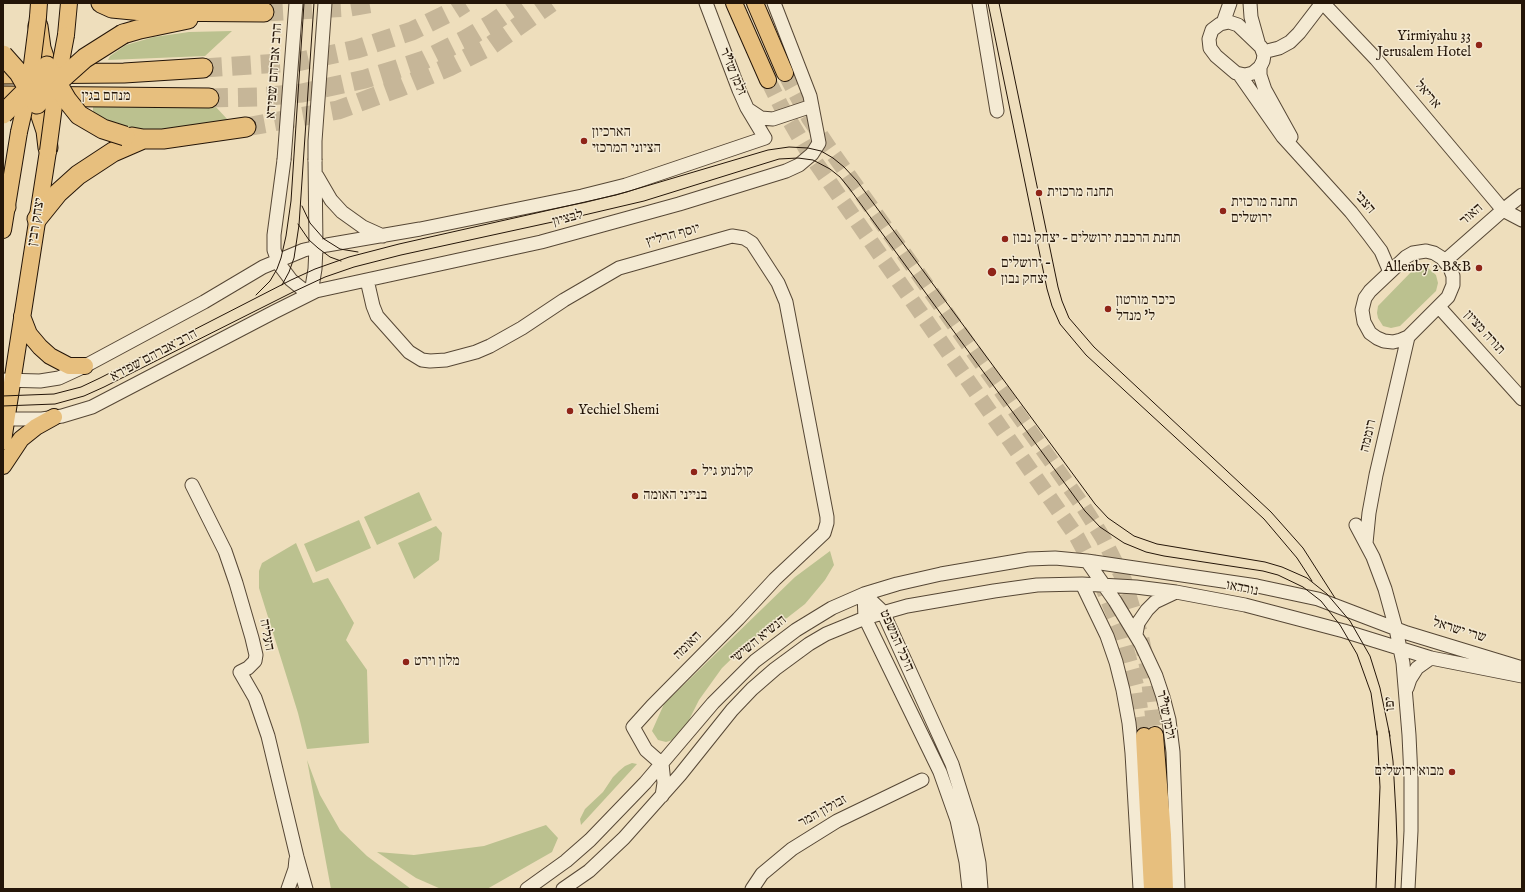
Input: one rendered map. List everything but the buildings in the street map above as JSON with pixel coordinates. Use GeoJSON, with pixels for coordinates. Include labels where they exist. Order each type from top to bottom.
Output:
{"type":"FeatureCollection","features":[{"type":"Feature","properties":{"kind":"highway"},"geometry":{"type":"LineString","coordinates":[[101,3],[112,8],[125,10],[264,12]]}},
{"type":"Feature","properties":{"kind":"highway"},"geometry":{"type":"LineString","coordinates":[[38,10],[38,31],[41,48],[47,66],[56,83],[79,115],[103,129],[125,136],[144,139],[163,139],[246,127]]}},
{"type":"Feature","properties":{"kind":"highway"},"geometry":{"type":"LineString","coordinates":[[3,114],[56,83],[85,58],[123,34],[221,12]]}},
{"type":"Feature","properties":{"kind":"highway"},"geometry":{"type":"LineString","coordinates":[[19,132],[25,121],[33,96],[47,66],[66,35]]}},
{"type":"Feature","properties":{"kind":"highway"},"geometry":{"type":"LineString","coordinates":[[3,55],[14,65],[33,96],[46,131],[48,151]]}},
{"type":"Feature","properties":{"kind":"highway","name":"מנחם בגין"},"geometry":{"type":"LineString","coordinates":[[3,74],[124,73],[203,68]]}},
{"type":"Feature","properties":{"kind":"highway","name":"מנחם בגין"},"geometry":{"type":"LineString","coordinates":[[3,96],[209,98]]}},
{"type":"Feature","properties":{"kind":"highway"},"geometry":{"type":"LineString","coordinates":[[37,219],[58,193],[78,175],[107,155],[144,139]]}},
{"type":"Feature","properties":{"kind":"main road","name":"יצחק רבין"},"geometry":{"type":"LineString","coordinates":[[3,441],[8,380],[22,316],[48,151],[56,83],[66,35],[69,3]]}},
{"type":"Feature","properties":{"kind":"main road","name":"זלמן שז\"ר"},"geometry":{"type":"LineString","coordinates":[[734,3],[768,80]]}},
{"type":"Feature","properties":{"kind":"main road"},"geometry":{"type":"LineString","coordinates":[[755,3],[785,73]]}},
{"type":"Feature","properties":{"kind":"main road"},"geometry":{"type":"LineString","coordinates":[[33,96],[38,10]]}},
{"type":"Feature","properties":{"kind":"main road"},"geometry":{"type":"LineString","coordinates":[[3,230],[4,205],[19,132]]}},
{"type":"Feature","properties":{"kind":"main road"},"geometry":{"type":"LineString","coordinates":[[22,316],[25,326],[32,337],[50,356],[69,366],[85,366]]}},
{"type":"Feature","properties":{"kind":"main road"},"geometry":{"type":"LineString","coordinates":[[3,466],[21,439],[36,427],[54,417]]}},
{"type":"Feature","properties":{"kind":"main road","name":"זלמן שז\"ר"},"geometry":{"type":"LineString","coordinates":[[1152,889],[1150,735],[1161,801],[1165,889]]}},
{"type":"Feature","properties":{"kind":"street","name":"הרב אברהם שפירא"},"geometry":{"type":"LineString","coordinates":[[296,3],[284,160],[273,245],[277,260],[295,284],[311,294]]}},
{"type":"Feature","properties":{"kind":"street"},"geometry":{"type":"LineString","coordinates":[[311,294],[315,270],[316,247],[314,141],[325,3]]}},
{"type":"Feature","properties":{"kind":"street","name":"זלמן שז\"ר"},"geometry":{"type":"LineString","coordinates":[[706,3],[715,30],[748,108],[765,138]]}},
{"type":"Feature","properties":{"kind":"street"},"geometry":{"type":"LineString","coordinates":[[748,108],[757,116],[769,119],[812,106],[806,86],[774,3]]}},
{"type":"Feature","properties":{"kind":"street"},"geometry":{"type":"LineString","coordinates":[[979,3],[997,111]]}},
{"type":"Feature","properties":{"kind":"street"},"geometry":{"type":"LineString","coordinates":[[1223,22],[1230,3]]}},
{"type":"Feature","properties":{"kind":"street"},"geometry":{"type":"LineString","coordinates":[[1250,3],[1251,17],[1260,47],[1263,62],[1260,67],[1251,74],[1239,74],[1233,71],[1214,53],[1209,45],[1211,32],[1217,25],[1223,22],[1238,25],[1260,47],[1279,48],[1290,42],[1299,33],[1323,3]]}},
{"type":"Feature","properties":{"kind":"street","name":"אריאל"},"geometry":{"type":"LineString","coordinates":[[1323,3],[1376,59],[1503,210]]}},
{"type":"Feature","properties":{"kind":"street","name":"הצבי"},"geometry":{"type":"LineString","coordinates":[[1260,67],[1260,75],[1265,90],[1305,161]]}},
{"type":"Feature","properties":{"kind":"street","name":"הצבי"},"geometry":{"type":"LineString","coordinates":[[1239,74],[1270,121],[1351,212],[1381,251],[1390,272]]}},
{"type":"Feature","properties":{"kind":"street","name":"לבציון"},"geometry":{"type":"LineString","coordinates":[[311,294],[367,280],[534,244],[679,204],[793,168],[808,159],[819,143],[812,106]]}},
{"type":"Feature","properties":{"kind":"street","name":"לבציון"},"geometry":{"type":"LineString","coordinates":[[316,247],[500,214],[626,185],[765,138]]}},
{"type":"Feature","properties":{"kind":"street"},"geometry":{"type":"LineString","coordinates":[[315,166],[327,194],[342,212],[363,228],[383,236]]}},
{"type":"Feature","properties":{"kind":"street","name":"האור"},"geometry":{"type":"LineString","coordinates":[[1445,261],[1522,195]]}},
{"type":"Feature","properties":{"kind":"street"},"geometry":{"type":"LineString","coordinates":[[1503,210],[1522,220]]}},
{"type":"Feature","properties":{"kind":"street","name":"יוסף הרליץ"},"geometry":{"type":"LineString","coordinates":[[367,280],[374,311],[402,345],[422,360],[438,361],[476,352],[490,346],[619,268],[732,236],[744,238],[752,243],[759,252],[778,282],[786,302],[827,517],[824,532]]}},
{"type":"Feature","properties":{"kind":"street","name":"הרב אברהם שפירא"},"geometry":{"type":"LineString","coordinates":[[8,380],[30,382],[59,378],[85,366],[204,302],[250,274],[277,260],[316,247]]}},
{"type":"Feature","properties":{"kind":"street"},"geometry":{"type":"LineString","coordinates":[[1426,251],[1434,253],[1445,261],[1452,272],[1453,285],[1448,297],[1408,337],[1397,341],[1384,341],[1370,333],[1364,322],[1362,310],[1365,298],[1370,291],[1406,257],[1417,252],[1426,251]]}},
{"type":"Feature","properties":{"kind":"street","name":"הרב אברהם שפירא"},"geometry":{"type":"LineString","coordinates":[[5,419],[54,417],[92,407],[311,294]]}},
{"type":"Feature","properties":{"kind":"street","name":"תורה מציון"},"geometry":{"type":"LineString","coordinates":[[1439,307],[1522,399]]}},
{"type":"Feature","properties":{"kind":"street","name":"רוממה"},"geometry":{"type":"LineString","coordinates":[[1366,543],[1369,513],[1376,475],[1408,337]]}},
{"type":"Feature","properties":{"kind":"street","name":"העליה"},"geometry":{"type":"LineString","coordinates":[[192,485],[225,551],[252,638],[256,655],[255,661],[248,668],[240,672],[255,698],[268,736],[306,889]]}},
{"type":"Feature","properties":{"kind":"street","name":"יפו"},"geometry":{"type":"LineString","coordinates":[[1356,526],[1366,543],[1385,589],[1391,627],[1406,692],[1411,778],[1411,831],[1408,889]]}},
{"type":"Feature","properties":{"kind":"street","name":"האומה"},"geometry":{"type":"LineString","coordinates":[[662,764],[646,750],[633,727],[775,579],[824,532]]}},
{"type":"Feature","properties":{"kind":"street","name":"הנשיא השישי"},"geometry":{"type":"LineString","coordinates":[[527,889],[576,853],[624,806],[662,764],[713,703],[755,661],[796,630],[823,613],[864,594],[897,584],[941,574],[1030,559],[1055,558],[1087,561]]}},
{"type":"Feature","properties":{"kind":"street","name":"זלמן שז\"ר"},"geometry":{"type":"LineString","coordinates":[[1087,561],[1136,634],[1156,676],[1169,720],[1173,752],[1178,889]]}},
{"type":"Feature","properties":{"kind":"street","name":"נורדאו"},"geometry":{"type":"LineString","coordinates":[[1087,561],[1257,586],[1311,597],[1341,606],[1391,627]]}},
{"type":"Feature","properties":{"kind":"street"},"geometry":{"type":"LineString","coordinates":[[564,889],[610,853],[662,796],[732,710],[752,689],[775,669],[809,644],[826,634],[865,618],[907,606],[1037,585],[1082,584],[1107,636],[1116,662],[1123,690],[1129,723],[1132,753],[1140,889]]}},
{"type":"Feature","properties":{"kind":"street","name":"נורדאו"},"geometry":{"type":"LineString","coordinates":[[1082,584],[1136,587],[1176,592],[1245,605],[1344,631],[1396,648]]}},
{"type":"Feature","properties":{"kind":"street"},"geometry":{"type":"LineString","coordinates":[[1136,634],[1140,619],[1151,605],[1161,598],[1176,592]]}},
{"type":"Feature","properties":{"kind":"street","name":"היכל המשפט"},"geometry":{"type":"LineString","coordinates":[[864,594],[883,612],[952,764],[972,828],[979,863],[981,889]]}},
{"type":"Feature","properties":{"kind":"street","name":"היכל המשפט"},"geometry":{"type":"LineString","coordinates":[[864,594],[865,618],[940,772],[957,820],[966,862],[969,889]]}},
{"type":"Feature","properties":{"kind":"street","name":"שרי ישראל"},"geometry":{"type":"LineString","coordinates":[[1391,627],[1522,668]]}},
{"type":"Feature","properties":{"kind":"street"},"geometry":{"type":"LineString","coordinates":[[1396,648],[1431,658],[1522,676]]}},
{"type":"Feature","properties":{"kind":"street"},"geometry":{"type":"LineString","coordinates":[[1406,692],[1414,672],[1422,663],[1431,658]]}},
{"type":"Feature","properties":{"kind":"street"},"geometry":{"type":"LineString","coordinates":[[662,764],[664,783],[662,796]]}},
{"type":"Feature","properties":{"kind":"street","name":"זבולון המר"},"geometry":{"type":"LineString","coordinates":[[752,889],[762,874],[792,849],[837,821],[922,780]]}},
{"type":"Feature","properties":{"kind":"street","name":"העליה"},"geometry":{"type":"LineString","coordinates":[[288,889],[295,869],[297,857]]}},
{"type":"Feature","properties":{"kind":"green space"},"geometry":{"type":"Polygon","coordinates":[[[232,31],[205,56],[108,60],[110,56],[126,45],[154,37],[189,32],[232,31]]]}},
{"type":"Feature","properties":{"kind":"green space"},"geometry":{"type":"Polygon","coordinates":[[[215,106],[228,120],[155,132],[109,123],[93,115],[93,107],[215,106]]]}},
{"type":"Feature","properties":{"kind":"green space"},"geometry":{"type":"Polygon","coordinates":[[[1420,267],[1428,268],[1436,275],[1438,283],[1436,291],[1400,326],[1391,328],[1383,326],[1378,318],[1378,306],[1413,270],[1420,267]]]}},
{"type":"Feature","properties":{"kind":"green space"},"geometry":{"type":"Polygon","coordinates":[[[419,492],[432,520],[377,545],[364,517],[419,492]]]}},
{"type":"Feature","properties":{"kind":"green space"},"geometry":{"type":"Polygon","coordinates":[[[359,520],[371,548],[316,572],[304,544],[359,520]]]}},
{"type":"Feature","properties":{"kind":"green space"},"geometry":{"type":"Polygon","coordinates":[[[436,526],[442,533],[439,560],[414,579],[398,543],[436,526]]]}},
{"type":"Feature","properties":{"kind":"green space"},"geometry":{"type":"Polygon","coordinates":[[[296,543],[313,583],[328,578],[354,623],[346,640],[367,670],[369,743],[307,749],[298,713],[259,588],[259,571],[262,563],[296,543]]]}},
{"type":"Feature","properties":{"kind":"green space"},"geometry":{"type":"Polygon","coordinates":[[[830,551],[834,565],[825,580],[805,604],[787,618],[767,628],[748,643],[722,668],[699,700],[688,722],[676,739],[666,742],[658,740],[652,731],[664,704],[795,577],[830,551]]]}},
{"type":"Feature","properties":{"kind":"green space"},"geometry":{"type":"Polygon","coordinates":[[[307,760],[320,795],[340,830],[367,856],[411,889],[331,889],[307,760]]]}},
{"type":"Feature","properties":{"kind":"green space"},"geometry":{"type":"Polygon","coordinates":[[[632,763],[637,764],[581,825],[580,819],[585,809],[603,792],[619,771],[632,763]]]}},
{"type":"Feature","properties":{"kind":"green space"},"geometry":{"type":"Polygon","coordinates":[[[546,825],[558,838],[552,852],[487,889],[441,889],[416,878],[377,852],[414,855],[484,846],[546,825]]]}},
{"type":"Feature","properties":{"kind":"tunnel"},"geometry":{"type":"LineString","coordinates":[[264,12],[350,7],[374,3]]}},
{"type":"Feature","properties":{"kind":"tunnel"},"geometry":{"type":"LineString","coordinates":[[203,68],[297,62],[357,49],[412,31],[451,12],[465,3]]}},
{"type":"Feature","properties":{"kind":"tunnel"},"geometry":{"type":"LineString","coordinates":[[209,98],[259,97],[302,93],[365,79],[424,60],[466,39],[521,3]]}},
{"type":"Feature","properties":{"kind":"tunnel"},"geometry":{"type":"LineString","coordinates":[[246,127],[338,110],[401,87],[449,67],[490,46],[551,3]]}},
{"type":"Feature","properties":{"kind":"tunnel"},"geometry":{"type":"LineString","coordinates":[[785,73],[809,118],[829,148],[1083,506],[1103,538],[1124,580],[1141,637],[1148,670],[1155,735]]}},
{"type":"Feature","properties":{"kind":"tunnel"},"geometry":{"type":"LineString","coordinates":[[768,80],[781,106],[807,150],[1077,537],[1100,580],[1122,634],[1137,689],[1144,736]]}},
{"type":"Feature","properties":{"kind":"tram line"},"geometry":{"type":"LineString","coordinates":[[256,295],[270,281],[277,269],[286,236],[291,201],[304,3]]}},
{"type":"Feature","properties":{"kind":"tram line"},"geometry":{"type":"LineString","coordinates":[[282,285],[294,258],[299,225],[314,3]]}},
{"type":"Feature","properties":{"kind":"tram line"},"geometry":{"type":"LineString","coordinates":[[988,3],[1047,289],[1052,306],[1060,324],[1086,355],[1264,519],[1297,558],[1312,581]]}},
{"type":"Feature","properties":{"kind":"tram line"},"geometry":{"type":"LineString","coordinates":[[999,3],[1058,287],[1069,318],[1094,347],[1271,512],[1303,548],[1335,598]]}},
{"type":"Feature","properties":{"kind":"tram line"},"geometry":{"type":"LineString","coordinates":[[3,396],[54,394],[81,387],[291,280],[315,269],[349,257],[399,244],[616,195],[768,150],[789,147],[808,148],[821,151],[844,167],[857,181],[1095,504],[1108,518],[1134,536],[1157,544],[1265,562],[1282,567],[1307,578],[1327,594],[1350,621],[1370,656],[1380,688],[1390,736]]}},
{"type":"Feature","properties":{"kind":"tram line"},"geometry":{"type":"LineString","coordinates":[[3,406],[55,404],[84,396],[293,292],[325,277],[354,267],[401,255],[644,201],[779,159],[798,158],[813,160],[830,169],[840,177],[849,188],[1085,511],[1100,527],[1124,543],[1146,552],[1263,571],[1278,575],[1303,587],[1321,601],[1340,625],[1357,654],[1371,693],[1377,735]]}},
{"type":"Feature","properties":{"kind":"tram line"},"geometry":{"type":"LineString","coordinates":[[302,206],[310,223],[324,239],[340,249],[358,252]]}},
{"type":"Feature","properties":{"kind":"tram line"},"geometry":{"type":"LineString","coordinates":[[298,224],[309,240],[318,248],[330,257],[341,261]]}},
{"type":"Feature","properties":{"kind":"tram line"},"geometry":{"type":"LineString","coordinates":[[1376,889],[1380,787],[1377,731]]}},
{"type":"Feature","properties":{"kind":"tram line"},"geometry":{"type":"LineString","coordinates":[[1389,731],[1393,761],[1396,814],[1397,842],[1395,889]]}},
{"type":"Feature","properties":{"kind":"place","name":"Yirmiyahu 33 Jerusalem Hotel"},"geometry":{"type":"Point","coordinates":[1479,45]}},
{"type":"Feature","properties":{"kind":"place","name":"הארכיון הציוני המרכזי"},"geometry":{"type":"Point","coordinates":[584,141]}},
{"type":"Feature","properties":{"kind":"place","name":"תחנה מרכזית"},"geometry":{"type":"Point","coordinates":[1039,193]}},
{"type":"Feature","properties":{"kind":"place","name":"תחנה מרכזית ירושלים"},"geometry":{"type":"Point","coordinates":[1223,211]}},
{"type":"Feature","properties":{"kind":"place","name":"תחנת הרכבת ירושלים – יצחק נבון"},"geometry":{"type":"Point","coordinates":[1005,239]}},
{"type":"Feature","properties":{"kind":"place","name":"Allenby 2 B&B"},"geometry":{"type":"Point","coordinates":[1479,268]}},
{"type":"Feature","properties":{"kind":"place","name":"ירושלים - יצחק נבון"},"geometry":{"type":"Point","coordinates":[992,272]}},
{"type":"Feature","properties":{"kind":"place","name":"כיכר מורטון ל' מנדל"},"geometry":{"type":"Point","coordinates":[1108,309]}},
{"type":"Feature","properties":{"kind":"place","name":"Yechiel Shemi"},"geometry":{"type":"Point","coordinates":[570,411]}},
{"type":"Feature","properties":{"kind":"place","name":"קולנוע גיל"},"geometry":{"type":"Point","coordinates":[694,472]}},
{"type":"Feature","properties":{"kind":"place","name":"בנייני האומה"},"geometry":{"type":"Point","coordinates":[635,496]}},
{"type":"Feature","properties":{"kind":"place","name":"מלון וירט"},"geometry":{"type":"Point","coordinates":[406,662]}},
{"type":"Feature","properties":{"kind":"place","name":"מבוא ירושלים"},"geometry":{"type":"Point","coordinates":[1452,772]}}]}
